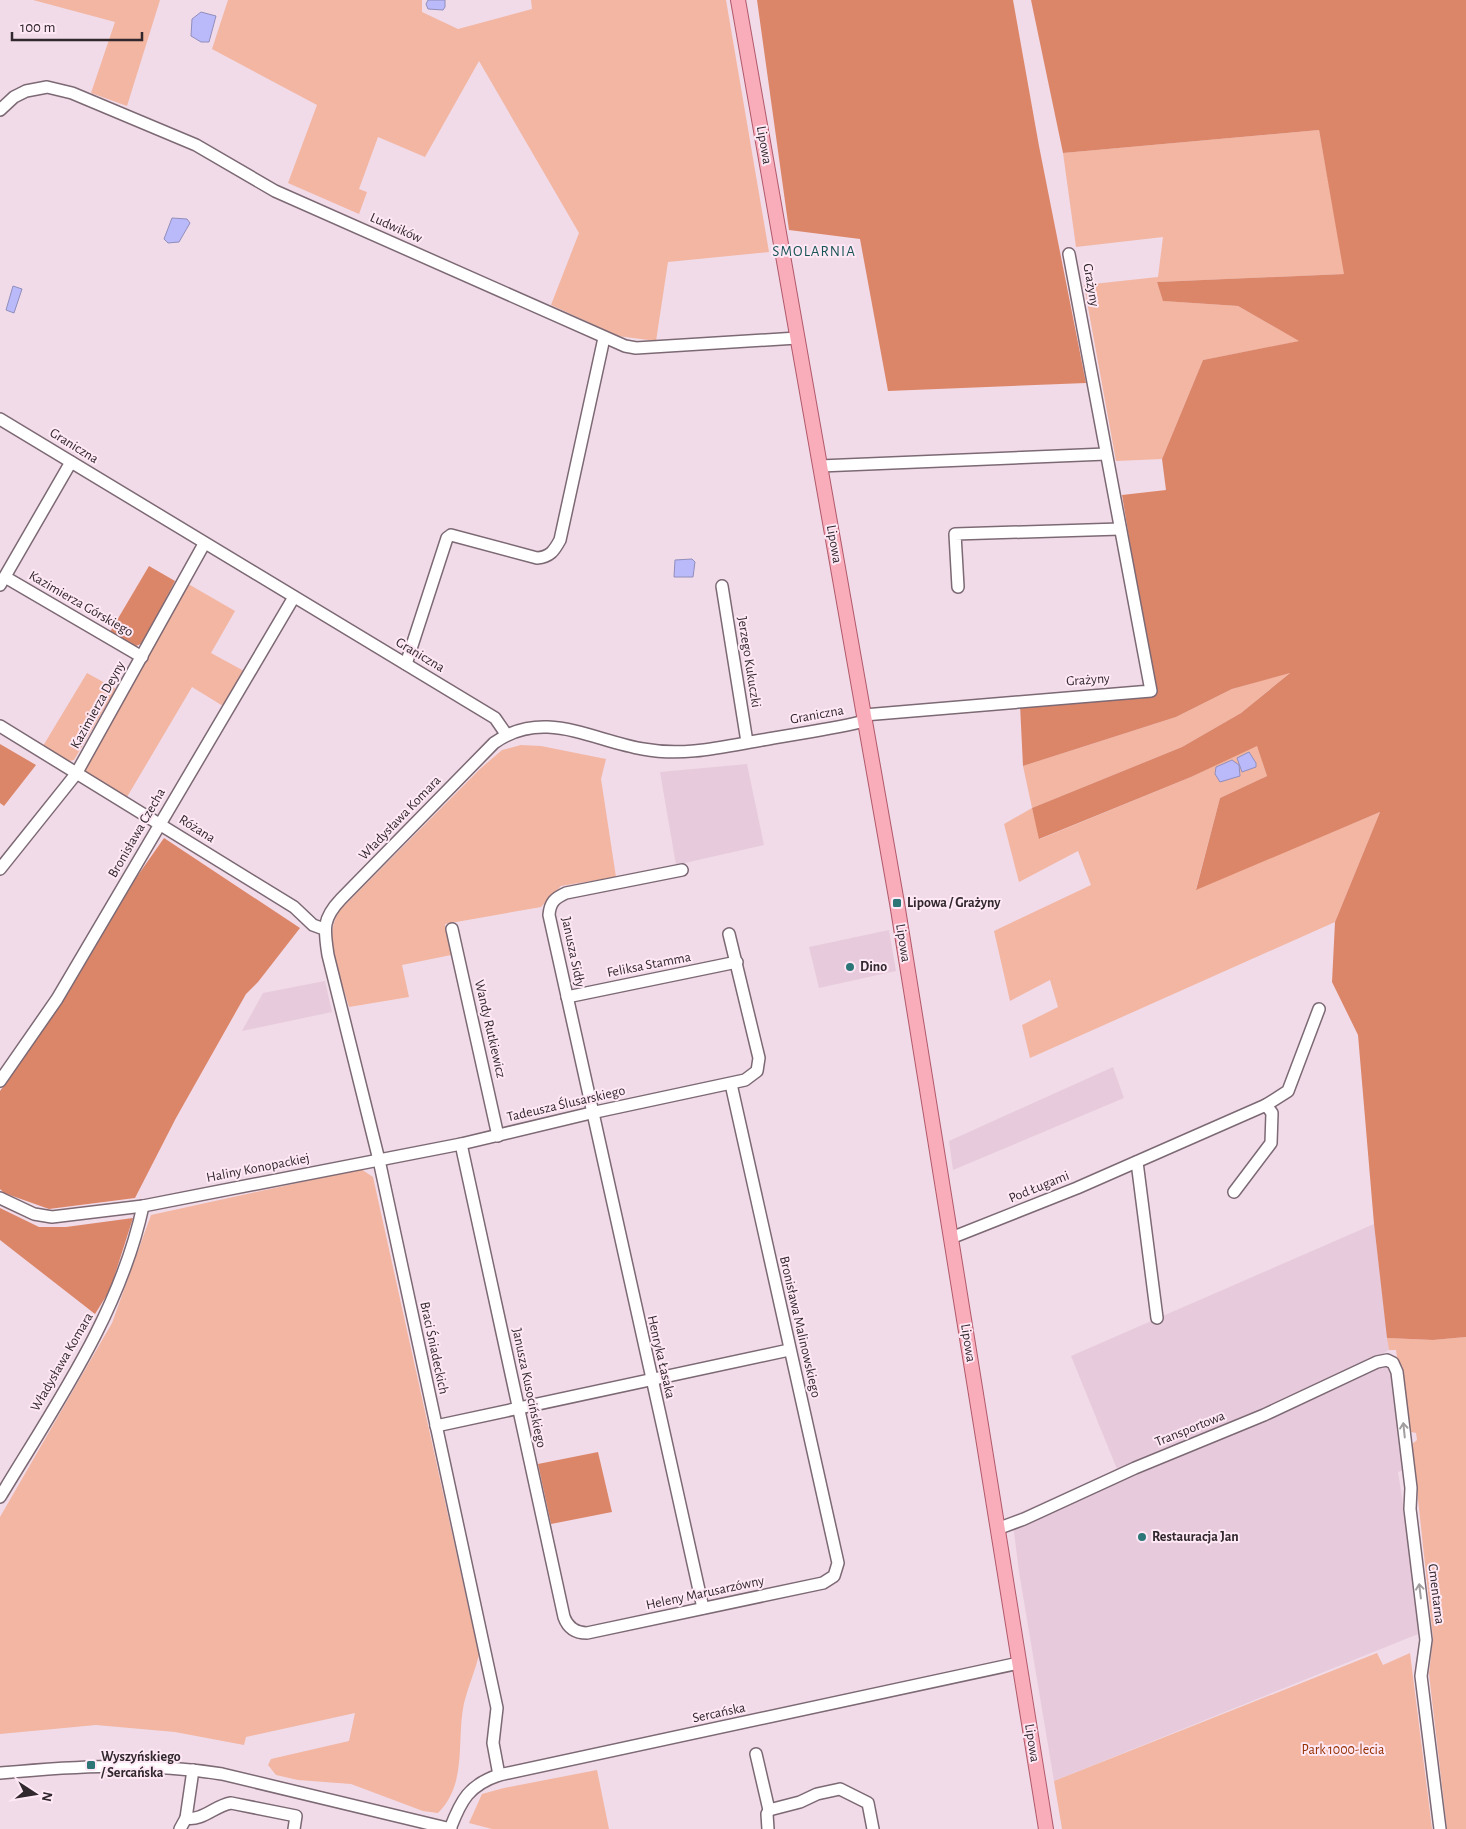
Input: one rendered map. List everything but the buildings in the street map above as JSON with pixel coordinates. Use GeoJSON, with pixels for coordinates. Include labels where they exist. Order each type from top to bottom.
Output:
{"type":"FeatureCollection","features":[{"type":"Feature","properties":{"kind":"main road","name":"Lipowa"},"geometry":{"type":"LineString","coordinates":[[738,0],[865,718],[1046,1829]]}},
{"type":"Feature","properties":{"kind":"street","name":"Ludwików"},"geometry":{"type":"LineString","coordinates":[[0,110],[14,97],[31,90],[47,87],[72,93],[196,145],[275,191],[604,338],[636,348],[797,338]]}},
{"type":"Feature","properties":{"kind":"street","name":"Grażyny"},"geometry":{"type":"LineString","coordinates":[[865,718],[1151,690],[1070,254]]}},
{"type":"Feature","properties":{"kind":"street"},"geometry":{"type":"LineString","coordinates":[[406,664],[446,538],[451,535],[537,558],[546,558],[556,549],[560,540],[604,338]]}},
{"type":"Feature","properties":{"kind":"street","name":"Graniczna"},"geometry":{"type":"LineString","coordinates":[[0,419],[204,544],[495,718],[506,734],[526,727],[544,725],[643,749],[694,752],[865,718]]}},
{"type":"Feature","properties":{"kind":"street"},"geometry":{"type":"LineString","coordinates":[[820,466],[1106,454]]}},
{"type":"Feature","properties":{"kind":"street","name":"Kazimierza Górskiego"},"geometry":{"type":"LineString","coordinates":[[71,462],[2,581],[142,657]]}},
{"type":"Feature","properties":{"kind":"street"},"geometry":{"type":"LineString","coordinates":[[958,588],[955,534],[1120,528]]}},
{"type":"Feature","properties":{"kind":"street","name":"Kazimierza Deyny"},"geometry":{"type":"LineString","coordinates":[[0,869],[76,774],[204,544]]}},
{"type":"Feature","properties":{"kind":"street","name":"Jerzego Kukuczki"},"geometry":{"type":"LineString","coordinates":[[722,586],[748,742]]}},
{"type":"Feature","properties":{"kind":"street","name":"Bronisława Czecha"},"geometry":{"type":"LineString","coordinates":[[0,1081],[57,999],[294,597]]}},
{"type":"Feature","properties":{"kind":"street","name":"Różana"},"geometry":{"type":"LineString","coordinates":[[0,726],[294,907],[313,925],[324,929]]}},
{"type":"Feature","properties":{"kind":"street","name":"Władysława Komara"},"geometry":{"type":"LineString","coordinates":[[324,929],[327,917],[341,899],[494,743],[506,734]]}},
{"type":"Feature","properties":{"kind":"street","name":"Janusza Sidły"},"geometry":{"type":"LineString","coordinates":[[591,1112],[549,908],[555,898],[566,893],[682,870]]}},
{"type":"Feature","properties":{"kind":"street","name":"Braci Śniadeckich"},"geometry":{"type":"LineString","coordinates":[[324,929],[328,955],[379,1160],[497,1708],[493,1743],[499,1775]]}},
{"type":"Feature","properties":{"kind":"street","name":"Wandy Rutkiewicz"},"geometry":{"type":"LineString","coordinates":[[452,929],[498,1136]]}},
{"type":"Feature","properties":{"kind":"street"},"geometry":{"type":"LineString","coordinates":[[729,934],[737,962]]}},
{"type":"Feature","properties":{"kind":"street","name":"Feliksa Stamma"},"geometry":{"type":"LineString","coordinates":[[567,997],[737,962]]}},
{"type":"Feature","properties":{"kind":"street","name":"Tadeusza Ślusarskiego"},"geometry":{"type":"LineString","coordinates":[[379,1160],[498,1136],[591,1112],[731,1084],[751,1078],[757,1071],[759,1058],[737,962]]}},
{"type":"Feature","properties":{"kind":"street","name":"Pod Ługami"},"geometry":{"type":"LineString","coordinates":[[951,1238],[1076,1188],[1266,1105],[1288,1090],[1319,1009]]}},
{"type":"Feature","properties":{"kind":"street","name":"Bronisława Malinowskiego"},"geometry":{"type":"LineString","coordinates":[[731,1084],[838,1563],[835,1574]]}},
{"type":"Feature","properties":{"kind":"street"},"geometry":{"type":"LineString","coordinates":[[1234,1192],[1271,1143],[1272,1113],[1266,1105]]}},
{"type":"Feature","properties":{"kind":"street","name":"Henryka Łasaka"},"geometry":{"type":"LineString","coordinates":[[591,1112],[703,1608]]}},
{"type":"Feature","properties":{"kind":"street","name":"Janusza Kusocińskiego"},"geometry":{"type":"LineString","coordinates":[[461,1144],[564,1617],[569,1626],[578,1632]]}},
{"type":"Feature","properties":{"kind":"street","name":"Haliny Konopackiej"},"geometry":{"type":"LineString","coordinates":[[0,1198],[34,1214],[52,1217],[143,1206],[379,1160]]}},
{"type":"Feature","properties":{"kind":"street"},"geometry":{"type":"LineString","coordinates":[[1136,1162],[1156,1318]]}},
{"type":"Feature","properties":{"kind":"street","name":"Władysława Komara"},"geometry":{"type":"LineString","coordinates":[[0,1497],[93,1342],[119,1285],[143,1206]]}},
{"type":"Feature","properties":{"kind":"street"},"geometry":{"type":"LineString","coordinates":[[436,1426],[518,1410],[650,1379],[789,1350]]}},
{"type":"Feature","properties":{"kind":"street","name":"Transportowa"},"geometry":{"type":"LineString","coordinates":[[998,1528],[1024,1519],[1135,1468],[1264,1415],[1377,1362],[1387,1360],[1393,1363]]}},
{"type":"Feature","properties":{"kind":"street","name":"Cmentarna"},"geometry":{"type":"LineString","coordinates":[[1393,1363],[1397,1372],[1411,1488],[1410,1509],[1426,1640],[1421,1676],[1440,1829]]}},
{"type":"Feature","properties":{"kind":"street","name":"Heleny Marusarzówny"},"geometry":{"type":"LineString","coordinates":[[578,1632],[587,1633],[823,1583],[835,1574]]}},
{"type":"Feature","properties":{"kind":"street","name":"Sercańska"},"geometry":{"type":"LineString","coordinates":[[450,1829],[467,1793],[474,1786],[499,1775],[1019,1663]]}},
{"type":"Feature","properties":{"kind":"street"},"geometry":{"type":"LineString","coordinates":[[756,1754],[769,1810],[767,1814],[768,1829]]}},
{"type":"Feature","properties":{"kind":"street"},"geometry":{"type":"LineString","coordinates":[[0,1773],[91,1765],[161,1766],[230,1776],[450,1829]]}},
{"type":"Feature","properties":{"kind":"street"},"geometry":{"type":"LineString","coordinates":[[180,1829],[186,1818],[193,1770]]}},
{"type":"Feature","properties":{"kind":"street"},"geometry":{"type":"LineString","coordinates":[[769,1810],[800,1802],[817,1794],[840,1789],[868,1803],[873,1829]]}},
{"type":"Feature","properties":{"kind":"street"},"geometry":{"type":"LineString","coordinates":[[186,1818],[201,1818],[222,1804],[231,1803],[296,1816],[294,1829]]}},
{"type":"Feature","properties":{"kind":"shaded area"},"geometry":{"type":"Polygon","coordinates":[[[757,0],[1013,0],[1039,146],[1086,383],[888,391],[860,239],[789,230],[757,0]]]}},
{"type":"Feature","properties":{"kind":"shaded area"},"geometry":{"type":"Polygon","coordinates":[[[1031,0],[1466,0],[1466,1337],[1433,1340],[1387,1338],[1374,1224],[1358,1035],[1332,982],[1335,922],[1380,812],[1196,890],[1220,798],[1267,776],[1257,746],[1191,777],[1039,839],[1032,808],[1182,747],[1241,713],[1290,673],[1232,689],[1176,717],[1023,766],[1020,705],[1155,695],[1122,495],[1166,490],[1162,459],[1203,360],[1299,341],[1238,306],[1163,301],[1157,282],[1344,274],[1319,130],[1063,153],[1031,0]]]}},
{"type":"Feature","properties":{"kind":"shaded area"},"geometry":{"type":"Polygon","coordinates":[[[149,566],[175,581],[143,643],[136,646],[110,632],[149,566]]]}},
{"type":"Feature","properties":{"kind":"shaded area"},"geometry":{"type":"Polygon","coordinates":[[[0,744],[36,765],[4,806],[0,803],[0,744]]]}},
{"type":"Feature","properties":{"kind":"shaded area"},"geometry":{"type":"Polygon","coordinates":[[[747,764],[764,845],[676,865],[660,772],[747,764]]]}},
{"type":"Feature","properties":{"kind":"shaded area"},"geometry":{"type":"Polygon","coordinates":[[[164,838],[300,928],[258,982],[246,994],[176,1118],[135,1198],[49,1209],[4,1193],[0,1189],[0,1091],[65,998],[136,878],[164,838]]]}},
{"type":"Feature","properties":{"kind":"shaded area"},"geometry":{"type":"Polygon","coordinates":[[[889,930],[896,971],[819,988],[809,947],[889,930]]]}},
{"type":"Feature","properties":{"kind":"shaded area"},"geometry":{"type":"Polygon","coordinates":[[[325,981],[332,1012],[242,1031],[263,993],[325,981]]]}},
{"type":"Feature","properties":{"kind":"shaded area"},"geometry":{"type":"Polygon","coordinates":[[[1113,1067],[1124,1098],[953,1170],[949,1141],[1113,1067]]]}},
{"type":"Feature","properties":{"kind":"shaded area"},"geometry":{"type":"Polygon","coordinates":[[[0,1208],[39,1227],[66,1227],[133,1218],[110,1290],[95,1314],[0,1240],[0,1208]]]}},
{"type":"Feature","properties":{"kind":"shaded area"},"geometry":{"type":"Polygon","coordinates":[[[1374,1224],[1389,1350],[1382,1354],[1387,1367],[1391,1369],[1404,1470],[1398,1472],[1423,1632],[1054,1781],[1019,1572],[1012,1516],[1117,1469],[1071,1356],[1374,1224]]]}},
{"type":"Feature","properties":{"kind":"shaded area"},"geometry":{"type":"Polygon","coordinates":[[[598,1452],[612,1512],[551,1524],[538,1464],[598,1452]]]}},
{"type":"Feature","properties":{"kind":"green space"},"geometry":{"type":"Polygon","coordinates":[[[33,0],[160,0],[127,106],[91,93],[115,22],[33,0]]]}},
{"type":"Feature","properties":{"kind":"green space"},"geometry":{"type":"Polygon","coordinates":[[[228,0],[422,0],[422,12],[458,29],[532,9],[531,0],[726,0],[769,252],[668,262],[656,341],[618,336],[551,305],[579,233],[479,61],[425,157],[378,137],[359,189],[367,192],[359,214],[288,183],[317,105],[212,49],[228,0]]]}},
{"type":"Feature","properties":{"kind":"green space"},"geometry":{"type":"Polygon","coordinates":[[[1319,130],[1345,274],[1157,282],[1164,301],[1238,306],[1300,341],[1203,360],[1162,459],[1116,461],[1084,285],[1158,277],[1163,237],[1076,247],[1063,153],[1319,130]]]}},
{"type":"Feature","properties":{"kind":"green space"},"geometry":{"type":"Polygon","coordinates":[[[186,585],[190,585],[235,611],[211,653],[244,671],[223,706],[192,687],[127,797],[83,771],[186,585]]]}},
{"type":"Feature","properties":{"kind":"green space"},"geometry":{"type":"Polygon","coordinates":[[[1291,672],[1241,713],[1182,747],[1032,808],[1023,766],[1176,717],[1232,689],[1291,672]]]}},
{"type":"Feature","properties":{"kind":"green space"},"geometry":{"type":"Polygon","coordinates":[[[87,673],[116,689],[74,760],[69,761],[43,746],[87,673]]]}},
{"type":"Feature","properties":{"kind":"green space"},"geometry":{"type":"Polygon","coordinates":[[[521,745],[541,746],[606,759],[601,779],[616,877],[561,886],[541,907],[445,924],[451,955],[402,965],[409,997],[349,1007],[334,958],[332,945],[332,933],[340,910],[480,769],[502,750],[521,745]]]}},
{"type":"Feature","properties":{"kind":"green space"},"geometry":{"type":"Polygon","coordinates":[[[1257,745],[1267,776],[1220,798],[1196,889],[1380,812],[1335,922],[1030,1058],[1022,1025],[1058,1007],[1050,980],[1010,1001],[994,931],[1091,885],[1078,851],[1019,882],[1004,824],[1032,808],[1040,839],[1191,777],[1257,745]]]}},
{"type":"Feature","properties":{"kind":"green space"},"geometry":{"type":"Polygon","coordinates":[[[361,1169],[373,1177],[479,1655],[464,1703],[457,1775],[454,1789],[447,1801],[438,1813],[423,1811],[351,1784],[298,1780],[276,1775],[268,1765],[271,1759],[349,1741],[355,1713],[246,1737],[244,1745],[175,1732],[96,1725],[0,1734],[0,1517],[112,1323],[151,1215],[361,1169]]]}},
{"type":"Feature","properties":{"kind":"green space"},"geometry":{"type":"Polygon","coordinates":[[[1466,1337],[1466,1829],[1447,1829],[1429,1674],[1433,1638],[1412,1444],[1417,1440],[1416,1433],[1407,1431],[1396,1350],[1389,1350],[1387,1338],[1433,1340],[1466,1337]]]}},
{"type":"Feature","properties":{"kind":"green space","name":"Park 1000-lecia"},"geometry":{"type":"Polygon","coordinates":[[[1377,1653],[1383,1665],[1410,1653],[1432,1829],[1062,1829],[1054,1781],[1377,1653]]]}},
{"type":"Feature","properties":{"kind":"green space"},"geometry":{"type":"Polygon","coordinates":[[[597,1770],[609,1829],[492,1829],[469,1823],[482,1794],[597,1770]]]}},
{"type":"Feature","properties":{"kind":"water"},"geometry":{"type":"Polygon","coordinates":[[[428,0],[445,0],[445,7],[443,10],[428,9],[426,4],[428,0]]]}},
{"type":"Feature","properties":{"kind":"water"},"geometry":{"type":"Polygon","coordinates":[[[201,12],[216,16],[209,42],[201,42],[191,36],[192,19],[201,12]]]}},
{"type":"Feature","properties":{"kind":"water"},"geometry":{"type":"Polygon","coordinates":[[[172,218],[187,219],[190,223],[179,242],[168,243],[164,239],[172,218]]]}},
{"type":"Feature","properties":{"kind":"water"},"geometry":{"type":"Polygon","coordinates":[[[13,286],[22,289],[14,313],[6,310],[13,286]]]}},
{"type":"Feature","properties":{"kind":"water"},"geometry":{"type":"Polygon","coordinates":[[[692,559],[695,562],[693,577],[674,577],[675,560],[692,559]]]}},
{"type":"Feature","properties":{"kind":"water"},"geometry":{"type":"Polygon","coordinates":[[[1249,752],[1256,763],[1256,767],[1242,772],[1237,758],[1249,752]]]}},
{"type":"Feature","properties":{"kind":"water"},"geometry":{"type":"Polygon","coordinates":[[[1232,760],[1239,765],[1240,776],[1220,782],[1215,774],[1216,767],[1232,760]]]}},
{"type":"Feature","properties":{"kind":"place","name":"Lipowa / Grażyny"},"geometry":{"type":"Point","coordinates":[897,903]}},
{"type":"Feature","properties":{"kind":"place","name":"Dino"},"geometry":{"type":"Point","coordinates":[850,967]}},
{"type":"Feature","properties":{"kind":"place","name":"Restauracja Jan"},"geometry":{"type":"Point","coordinates":[1142,1537]}},
{"type":"Feature","properties":{"kind":"place","name":"Wyszyńskiego / Sercańska"},"geometry":{"type":"Point","coordinates":[91,1765]}},
{"type":"Feature","properties":{"kind":"district","name":"SMOLARNIA"},"geometry":{"type":"Point","coordinates":[814,251]}}]}
